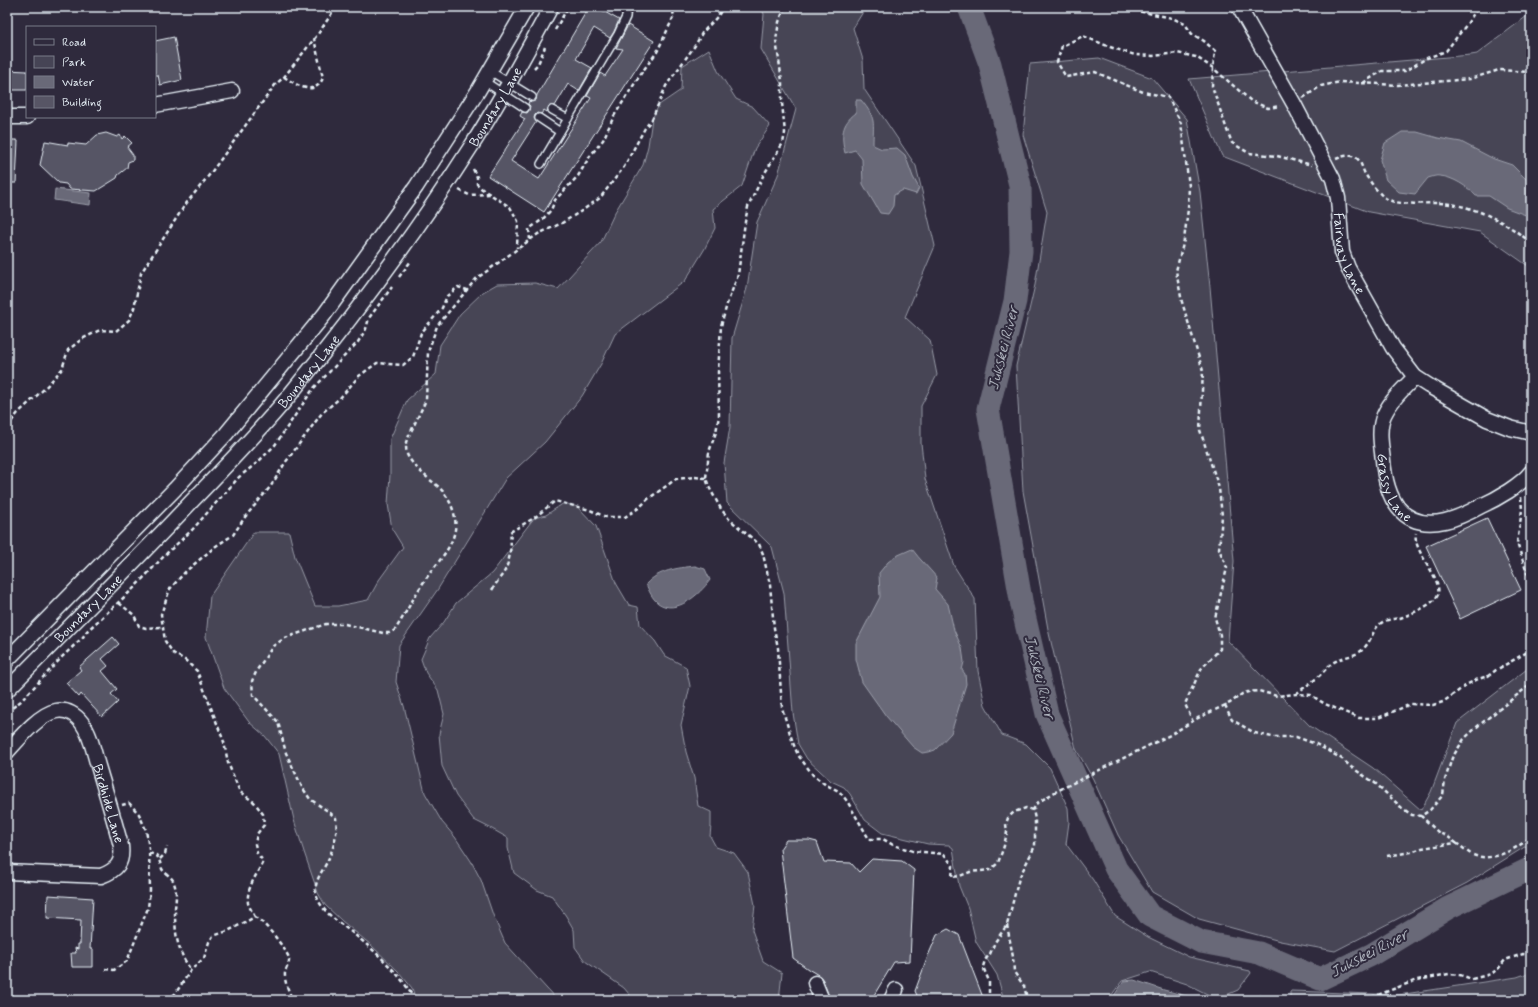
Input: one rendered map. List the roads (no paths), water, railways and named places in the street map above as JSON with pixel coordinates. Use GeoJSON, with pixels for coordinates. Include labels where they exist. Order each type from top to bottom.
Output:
{"type":"FeatureCollection","features":[{"type":"Feature","properties":{"kind":"street","name":"Boundary Lane"},"geometry":{"type":"LineString","coordinates":[[7,660],[180,484],[226,434],[324,315],[416,187],[487,76],[527,7]]}},
{"type":"Feature","properties":{"kind":"street","name":"Boundary Lane"},"geometry":{"type":"LineString","coordinates":[[7,690],[126,571],[230,461],[286,399],[353,315],[414,233],[473,144],[551,7]]}},
{"type":"Feature","properties":{"kind":"street","name":"Fairway Lane"},"geometry":{"type":"LineString","coordinates":[[1239,7],[1294,104],[1333,179],[1338,198],[1341,243],[1348,268],[1393,348],[1415,377],[1488,419],[1510,428],[1531,433]]}},
{"type":"Feature","properties":{"kind":"street"},"geometry":{"type":"LineString","coordinates":[[156,105],[232,91]]}},
{"type":"Feature","properties":{"kind":"street"},"geometry":{"type":"LineString","coordinates":[[7,117],[26,117]]}},
{"type":"Feature","properties":{"kind":"street","name":"Grassy Lane"},"geometry":{"type":"LineString","coordinates":[[1415,377],[1395,398],[1384,414],[1381,428],[1381,442],[1386,480],[1394,504],[1404,514],[1426,524],[1445,521],[1465,514],[1485,504],[1520,482],[1531,472]]}},
{"type":"Feature","properties":{"kind":"street","name":"Birdhide Lane"},"geometry":{"type":"LineString","coordinates":[[7,752],[43,717],[54,711],[70,712],[77,718],[85,729],[122,846],[122,855],[117,866],[110,872],[101,876],[7,872]]}},
{"type":"Feature","properties":{"kind":"street"},"geometry":{"type":"LineString","coordinates":[[815,983],[822,1000]]}},
{"type":"Feature","properties":{"kind":"lane"},"geometry":{"type":"LineString","coordinates":[[541,164],[618,34],[626,17],[627,7]]}},
{"type":"Feature","properties":{"kind":"lane"},"geometry":{"type":"LineString","coordinates":[[487,76],[506,88],[532,97]]}},
{"type":"Feature","properties":{"kind":"lane"},"geometry":{"type":"LineString","coordinates":[[487,76],[506,88],[525,108]]}},
{"type":"Feature","properties":{"kind":"lane"},"geometry":{"type":"LineString","coordinates":[[552,110],[568,119]]}},
{"type":"Feature","properties":{"kind":"lane"},"geometry":{"type":"LineString","coordinates":[[539,118],[560,132]]}},
{"type":"Feature","properties":{"kind":"water"},"geometry":{"type":"Polygon","coordinates":[[[856,100],[861,100],[872,117],[873,145],[882,149],[897,148],[905,155],[913,177],[919,188],[916,194],[903,190],[894,195],[893,206],[888,214],[880,213],[863,184],[862,159],[855,150],[845,153],[843,131],[847,122],[856,113],[856,100]]]}},
{"type":"Feature","properties":{"kind":"water"},"geometry":{"type":"Polygon","coordinates":[[[1402,132],[1417,132],[1461,142],[1494,159],[1512,165],[1525,178],[1531,181],[1531,217],[1507,208],[1489,196],[1476,196],[1460,183],[1445,177],[1437,176],[1428,178],[1415,194],[1399,192],[1386,180],[1380,160],[1385,143],[1402,132]]]}},
{"type":"Feature","properties":{"kind":"water"},"geometry":{"type":"Polygon","coordinates":[[[55,189],[91,193],[90,205],[54,200],[55,189]]]}},
{"type":"Feature","properties":{"kind":"water"},"geometry":{"type":"Polygon","coordinates":[[[912,549],[937,578],[935,589],[948,604],[954,630],[962,648],[964,662],[962,670],[965,674],[966,684],[951,733],[935,750],[922,753],[913,747],[886,716],[862,682],[856,659],[856,643],[880,597],[879,573],[888,562],[896,556],[912,549]]]}},
{"type":"Feature","properties":{"kind":"water"},"geometry":{"type":"Polygon","coordinates":[[[695,566],[705,569],[710,580],[694,597],[687,602],[672,607],[658,603],[654,599],[646,584],[651,579],[669,570],[695,566]]]}},
{"type":"Feature","properties":{"kind":"water"},"geometry":{"type":"Polygon","coordinates":[[[1134,980],[1201,1000],[1111,1000],[1124,981],[1134,980]]]}},
{"type":"Feature","properties":{"kind":"waterway","name":"Jukskei River"},"geometry":{"type":"LineString","coordinates":[[969,7],[990,64],[1020,185],[1021,251],[1015,301],[988,409],[1022,606],[1047,714],[1116,869],[1150,916],[1201,942],[1259,953],[1320,979],[1371,955],[1448,908],[1531,868]]}}]}
